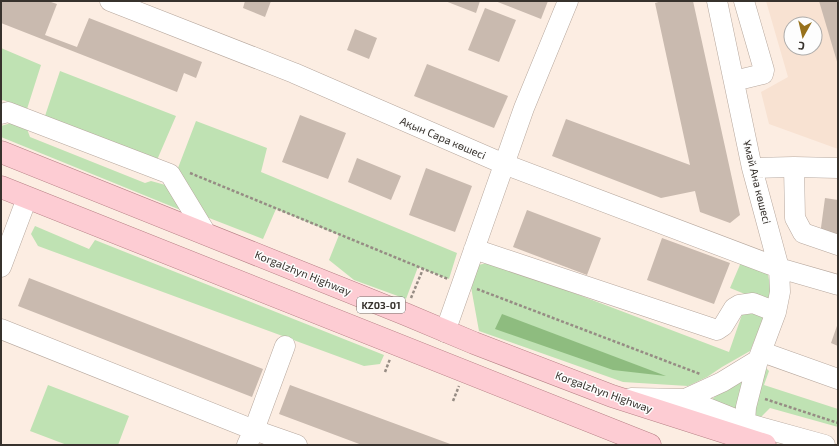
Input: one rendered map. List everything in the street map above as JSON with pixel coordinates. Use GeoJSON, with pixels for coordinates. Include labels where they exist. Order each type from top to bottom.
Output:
{"type":"FeatureCollection","features":[{"type":"Feature","properties":{"kind":"main road","name":"Korgalzhyn Highway"},"geometry":{"type":"LineString","coordinates":[[1,152],[398,311],[445,332],[612,396],[765,445]]}},
{"type":"Feature","properties":{"kind":"main road","name":"KZ03-01"},"geometry":{"type":"LineString","coordinates":[[1,187],[650,445]]}},
{"type":"Feature","properties":{"kind":"main road"},"geometry":{"type":"LineString","coordinates":[[435,359],[445,332]]}},
{"type":"Feature","properties":{"kind":"street","name":"Ақын Сара көшесі"},"geometry":{"type":"LineString","coordinates":[[110,1],[294,73],[504,164],[779,268],[838,285]]}},
{"type":"Feature","properties":{"kind":"street"},"geometry":{"type":"LineString","coordinates":[[445,332],[524,108],[568,1]]}},
{"type":"Feature","properties":{"kind":"street","name":"Ұмай Ана көшесі"},"geometry":{"type":"LineString","coordinates":[[717,1],[752,168],[779,268],[780,292],[776,312],[760,356],[749,394],[745,423]]}},
{"type":"Feature","properties":{"kind":"street"},"geometry":{"type":"LineString","coordinates":[[734,81],[763,74],[764,70],[744,1]]}},
{"type":"Feature","properties":{"kind":"street"},"geometry":{"type":"LineString","coordinates":[[1,114],[8,112],[170,174],[207,235]]}},
{"type":"Feature","properties":{"kind":"street"},"geometry":{"type":"LineString","coordinates":[[794,167],[795,218],[803,233],[838,245]]}},
{"type":"Feature","properties":{"kind":"street"},"geometry":{"type":"LineString","coordinates":[[752,168],[838,168]]}},
{"type":"Feature","properties":{"kind":"street"},"geometry":{"type":"LineString","coordinates":[[1,267],[27,198]]}},
{"type":"Feature","properties":{"kind":"street"},"geometry":{"type":"LineString","coordinates":[[474,249],[717,330],[723,326],[734,308],[739,305],[753,303],[776,312]]}},
{"type":"Feature","properties":{"kind":"street"},"geometry":{"type":"LineString","coordinates":[[1,329],[250,437],[297,445]]}},
{"type":"Feature","properties":{"kind":"street"},"geometry":{"type":"LineString","coordinates":[[250,437],[285,346]]}},
{"type":"Feature","properties":{"kind":"street"},"geometry":{"type":"LineString","coordinates":[[685,399],[722,382],[760,356],[838,380]]}},
{"type":"Feature","properties":{"kind":"street"},"geometry":{"type":"LineString","coordinates":[[612,396],[651,399],[685,399],[745,423],[825,445]]}},
{"type":"Feature","properties":{"kind":"path"},"geometry":{"type":"LineString","coordinates":[[184,171],[423,269],[722,382]]}},
{"type":"Feature","properties":{"kind":"path"},"geometry":{"type":"LineString","coordinates":[[409,305],[423,269]]}},
{"type":"Feature","properties":{"kind":"path"},"geometry":{"type":"LineString","coordinates":[[385,372],[390,358]]}},
{"type":"Feature","properties":{"kind":"path"},"geometry":{"type":"LineString","coordinates":[[453,401],[459,385]]}},
{"type":"Feature","properties":{"kind":"path"},"geometry":{"type":"LineString","coordinates":[[749,394],[838,423]]}},
{"type":"Feature","properties":{"kind":"shaded area"},"geometry":{"type":"Polygon","coordinates":[[[766,1],[838,1],[838,149],[769,124],[761,92],[788,77],[766,1]]]}},
{"type":"Feature","properties":{"kind":"green space"},"geometry":{"type":"Polygon","coordinates":[[[1,48],[41,65],[27,109],[3,100],[1,101],[1,48]]]}},
{"type":"Feature","properties":{"kind":"green space"},"geometry":{"type":"Polygon","coordinates":[[[60,71],[176,116],[157,160],[45,116],[60,71]]]}},
{"type":"Feature","properties":{"kind":"green space"},"geometry":{"type":"Polygon","coordinates":[[[196,121],[267,148],[261,172],[457,253],[449,279],[418,267],[406,299],[354,280],[329,260],[339,235],[276,209],[263,239],[204,216],[178,168],[196,121]]]}},
{"type":"Feature","properties":{"kind":"green space"},"geometry":{"type":"Polygon","coordinates":[[[11,123],[27,129],[30,137],[145,183],[151,181],[169,186],[183,211],[1,137],[1,126],[11,123]]]}},
{"type":"Feature","properties":{"kind":"green space"},"geometry":{"type":"Polygon","coordinates":[[[35,226],[89,249],[95,240],[384,355],[380,364],[364,366],[38,246],[31,234],[35,226]]]}},
{"type":"Feature","properties":{"kind":"green space"},"geometry":{"type":"Polygon","coordinates":[[[742,260],[767,270],[772,295],[767,303],[730,288],[742,260]]]}},
{"type":"Feature","properties":{"kind":"green space"},"geometry":{"type":"Polygon","coordinates":[[[492,262],[729,352],[745,306],[765,315],[750,351],[707,377],[688,386],[623,382],[479,331],[471,287],[478,265],[492,262]]]}},
{"type":"Feature","properties":{"kind":"green space"},"geometry":{"type":"Polygon","coordinates":[[[502,314],[666,376],[613,370],[495,329],[502,314]]]}},
{"type":"Feature","properties":{"kind":"green space"},"geometry":{"type":"Polygon","coordinates":[[[765,367],[769,371],[764,385],[838,409],[838,427],[770,408],[759,419],[754,413],[765,367]]]}},
{"type":"Feature","properties":{"kind":"green space"},"geometry":{"type":"Polygon","coordinates":[[[747,377],[737,410],[711,400],[729,385],[747,377]]]}},
{"type":"Feature","properties":{"kind":"green space"},"geometry":{"type":"Polygon","coordinates":[[[48,385],[129,416],[118,445],[67,445],[30,431],[48,385]]]}},
{"type":"Feature","properties":{"kind":"building"},"geometry":{"type":"Polygon","coordinates":[[[1,1],[48,1],[57,4],[45,35],[77,47],[89,18],[202,62],[196,78],[184,73],[177,92],[1,23],[1,1]]]}},
{"type":"Feature","properties":{"kind":"building"},"geometry":{"type":"Polygon","coordinates":[[[245,1],[271,1],[265,17],[243,8],[245,1]]]}},
{"type":"Feature","properties":{"kind":"building"},"geometry":{"type":"Polygon","coordinates":[[[445,1],[480,1],[476,13],[445,1]]]}},
{"type":"Feature","properties":{"kind":"building"},"geometry":{"type":"Polygon","coordinates":[[[495,1],[548,1],[541,19],[495,1]]]}},
{"type":"Feature","properties":{"kind":"building"},"geometry":{"type":"Polygon","coordinates":[[[662,1],[693,1],[740,215],[730,223],[700,212],[695,191],[661,198],[552,156],[566,119],[690,165],[655,3],[662,1]]]}},
{"type":"Feature","properties":{"kind":"building"},"geometry":{"type":"Polygon","coordinates":[[[819,1],[838,1],[838,65],[819,1]]]}},
{"type":"Feature","properties":{"kind":"building"},"geometry":{"type":"Polygon","coordinates":[[[485,8],[516,20],[499,62],[468,50],[485,8]]]}},
{"type":"Feature","properties":{"kind":"building"},"geometry":{"type":"Polygon","coordinates":[[[355,29],[377,38],[369,59],[347,50],[355,29]]]}},
{"type":"Feature","properties":{"kind":"building"},"geometry":{"type":"Polygon","coordinates":[[[427,64],[508,96],[494,128],[414,96],[427,64]]]}},
{"type":"Feature","properties":{"kind":"building"},"geometry":{"type":"Polygon","coordinates":[[[300,115],[346,133],[328,179],[282,162],[300,115]]]}},
{"type":"Feature","properties":{"kind":"building"},"geometry":{"type":"Polygon","coordinates":[[[357,158],[401,176],[391,200],[348,182],[357,158]]]}},
{"type":"Feature","properties":{"kind":"building"},"geometry":{"type":"Polygon","coordinates":[[[426,168],[472,186],[455,232],[409,215],[426,168]]]}},
{"type":"Feature","properties":{"kind":"building"},"geometry":{"type":"Polygon","coordinates":[[[825,198],[838,200],[838,238],[820,235],[825,198]]]}},
{"type":"Feature","properties":{"kind":"building"},"geometry":{"type":"Polygon","coordinates":[[[527,210],[601,238],[587,275],[513,247],[527,210]]]}},
{"type":"Feature","properties":{"kind":"building"},"geometry":{"type":"Polygon","coordinates":[[[662,238],[730,263],[714,304],[647,280],[662,238]]]}},
{"type":"Feature","properties":{"kind":"building"},"geometry":{"type":"Polygon","coordinates":[[[29,278],[263,369],[252,397],[18,306],[29,278]]]}},
{"type":"Feature","properties":{"kind":"building"},"geometry":{"type":"Polygon","coordinates":[[[838,323],[838,346],[831,343],[838,323]]]}},
{"type":"Feature","properties":{"kind":"building"},"geometry":{"type":"Polygon","coordinates":[[[290,385],[453,445],[362,445],[279,414],[290,385]]]}}]}
